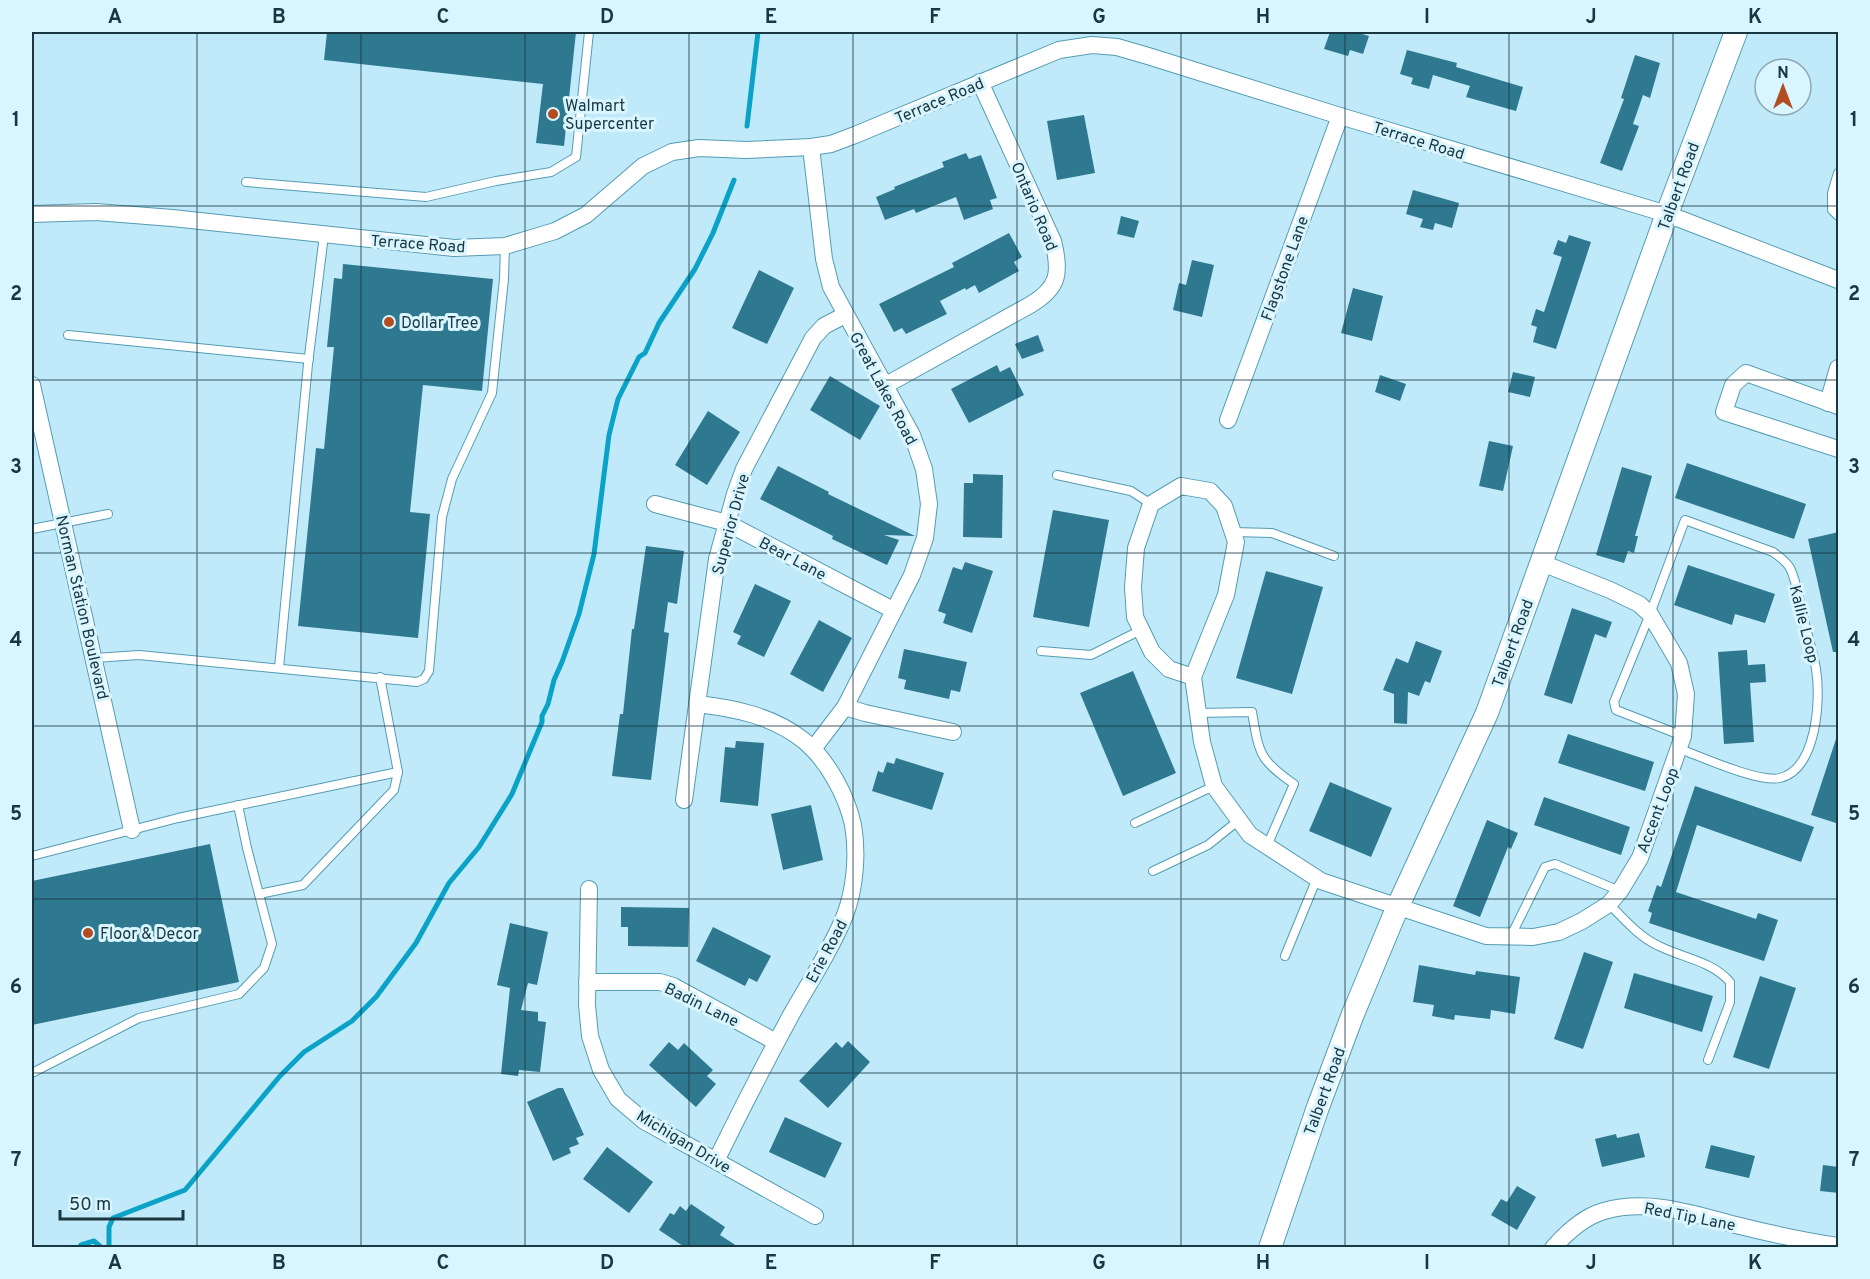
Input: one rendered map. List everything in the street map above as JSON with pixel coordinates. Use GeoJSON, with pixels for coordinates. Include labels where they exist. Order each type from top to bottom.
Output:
{"type":"FeatureCollection","features":[{"type":"Feature","properties":{"kind":"street","name":"Talbert Road"},"geometry":{"type":"LineString","coordinates":[[1270,1248],[1318,1107],[1353,1014],[1398,906],[1487,712],[1667,214],[1736,32]]}},
{"type":"Feature","properties":{"kind":"street","name":"Terrace Road"},"geometry":{"type":"LineString","coordinates":[[32,214],[96,212],[454,248],[505,246],[555,231],[586,214],[643,166],[672,152],[699,148],[746,150],[831,144],[1059,50],[1092,45],[1117,47],[1667,214],[1839,280]]}},
{"type":"Feature","properties":{"kind":"street","name":"Ontario Road"},"geometry":{"type":"LineString","coordinates":[[886,385],[1030,305],[1044,296],[1055,280],[1058,262],[1053,241],[980,82]]}},
{"type":"Feature","properties":{"kind":"street","name":"Flagstone Lane"},"geometry":{"type":"LineString","coordinates":[[1228,420],[1340,116]]}},
{"type":"Feature","properties":{"kind":"street","name":"Great Lakes Road"},"geometry":{"type":"LineString","coordinates":[[811,147],[824,259],[831,287],[912,435],[924,469],[929,504],[925,538],[912,575],[845,707],[813,750]]}},
{"type":"Feature","properties":{"kind":"street","name":"Superior Drive"},"geometry":{"type":"LineString","coordinates":[[684,800],[717,559],[744,469],[813,338],[824,326],[845,315]]}},
{"type":"Feature","properties":{"kind":"street"},"geometry":{"type":"LineString","coordinates":[[1839,368],[1833,404],[1746,374],[1732,385],[1724,412],[1839,449]]}},
{"type":"Feature","properties":{"kind":"street","name":"Norman Station Boulevard"},"geometry":{"type":"LineString","coordinates":[[32,385],[132,830]]}},
{"type":"Feature","properties":{"kind":"street"},"geometry":{"type":"LineString","coordinates":[[1193,678],[1169,669],[1152,652],[1135,617],[1133,587],[1136,548],[1151,504],[1181,486],[1210,490],[1224,506],[1236,542],[1226,595],[1193,678],[1202,742],[1214,786]]}},
{"type":"Feature","properties":{"kind":"street","name":"Bear Lane"},"geometry":{"type":"LineString","coordinates":[[655,504],[727,523],[893,610]]}},
{"type":"Feature","properties":{"kind":"street","name":"Accent Loop"},"geometry":{"type":"LineString","coordinates":[[1214,786],[1250,835],[1317,878],[1486,936],[1533,937],[1559,932],[1582,921],[1615,897],[1646,843],[1682,743],[1686,694],[1679,663],[1650,614],[1639,604],[1610,590],[1542,563]]}},
{"type":"Feature","properties":{"kind":"street","name":"Erie Road"},"geometry":{"type":"LineString","coordinates":[[697,704],[729,707],[761,717],[785,729],[813,750],[844,799],[853,825],[855,856],[853,882],[845,915],[776,1042],[716,1161]]}},
{"type":"Feature","properties":{"kind":"street"},"geometry":{"type":"LineString","coordinates":[[845,707],[953,732]]}},
{"type":"Feature","properties":{"kind":"street","name":"Michigan Drive"},"geometry":{"type":"LineString","coordinates":[[589,890],[587,1005],[590,1036],[601,1070],[618,1099],[644,1121],[814,1216]]}},
{"type":"Feature","properties":{"kind":"street","name":"Badin Lane"},"geometry":{"type":"LineString","coordinates":[[587,982],[660,982],[673,986],[776,1042]]}},
{"type":"Feature","properties":{"kind":"street","name":"Red Tip Lane"},"geometry":{"type":"LineString","coordinates":[[1553,1248],[1569,1230],[1585,1219],[1603,1211],[1635,1205],[1668,1208],[1797,1240],[1839,1246]]}},
{"type":"Feature","properties":{"kind":"lane"},"geometry":{"type":"LineString","coordinates":[[246,182],[426,197],[496,181],[551,172],[576,157],[589,32]]}},
{"type":"Feature","properties":{"kind":"lane"},"geometry":{"type":"LineString","coordinates":[[1839,173],[1832,193],[1832,210],[1839,216]]}},
{"type":"Feature","properties":{"kind":"lane"},"geometry":{"type":"LineString","coordinates":[[279,668],[309,359],[324,235]]}},
{"type":"Feature","properties":{"kind":"lane"},"geometry":{"type":"LineString","coordinates":[[94,658],[139,655],[417,682],[424,679],[429,671],[442,517],[452,479],[492,393],[504,279],[505,246]]}},
{"type":"Feature","properties":{"kind":"lane"},"geometry":{"type":"LineString","coordinates":[[68,335],[309,359]]}},
{"type":"Feature","properties":{"kind":"lane"},"geometry":{"type":"LineString","coordinates":[[1057,475],[1131,491],[1151,504]]}},
{"type":"Feature","properties":{"kind":"lane"},"geometry":{"type":"LineString","coordinates":[[32,529],[108,514]]}},
{"type":"Feature","properties":{"kind":"lane","name":"Kallie Loop"},"geometry":{"type":"LineString","coordinates":[[1650,614],[1685,520],[1773,552],[1783,559],[1794,578],[1816,670],[1818,693],[1813,734],[1806,755],[1795,770],[1780,778],[1762,777],[1682,743]]}},
{"type":"Feature","properties":{"kind":"lane"},"geometry":{"type":"LineString","coordinates":[[1233,532],[1272,533],[1334,556]]}},
{"type":"Feature","properties":{"kind":"lane"},"geometry":{"type":"LineString","coordinates":[[1650,614],[1614,702],[1616,710],[1682,743]]}},
{"type":"Feature","properties":{"kind":"lane"},"geometry":{"type":"LineString","coordinates":[[1041,651],[1091,655],[1142,630]]}},
{"type":"Feature","properties":{"kind":"lane"},"geometry":{"type":"LineString","coordinates":[[259,894],[303,885],[394,790],[398,772],[380,678]]}},
{"type":"Feature","properties":{"kind":"lane"},"geometry":{"type":"LineString","coordinates":[[1198,713],[1252,712],[1258,747],[1272,769],[1294,784],[1267,846]]}},
{"type":"Feature","properties":{"kind":"lane"},"geometry":{"type":"LineString","coordinates":[[32,856],[238,805],[398,772]]}},
{"type":"Feature","properties":{"kind":"lane"},"geometry":{"type":"LineString","coordinates":[[1135,823],[1214,786]]}},
{"type":"Feature","properties":{"kind":"lane"},"geometry":{"type":"LineString","coordinates":[[32,1073],[139,1018],[239,994],[264,969],[272,944],[238,805]]}},
{"type":"Feature","properties":{"kind":"lane"},"geometry":{"type":"LineString","coordinates":[[1153,871],[1208,845],[1239,820]]}},
{"type":"Feature","properties":{"kind":"lane"},"geometry":{"type":"LineString","coordinates":[[1510,938],[1545,867],[1554,864],[1615,897],[1644,937],[1658,946],[1721,972],[1730,982],[1730,1002],[1708,1060]]}},
{"type":"Feature","properties":{"kind":"lane"},"geometry":{"type":"LineString","coordinates":[[1285,956],[1317,878]]}},
{"type":"Feature","properties":{"kind":"building","name":"Walmart Supercenter"},"geometry":{"type":"Polygon","coordinates":[[[327,32],[576,32],[564,146],[536,143],[543,84],[324,60],[327,32]]]}},
{"type":"Feature","properties":{"kind":"building"},"geometry":{"type":"Polygon","coordinates":[[[1330,32],[1355,32],[1369,36],[1363,54],[1350,50],[1348,56],[1324,49],[1330,32]]]}},
{"type":"Feature","properties":{"kind":"building"},"geometry":{"type":"Polygon","coordinates":[[[1407,50],[1457,63],[1456,67],[1523,87],[1516,111],[1466,97],[1470,86],[1433,75],[1429,89],[1411,84],[1413,78],[1400,74],[1407,50]]]}},
{"type":"Feature","properties":{"kind":"building"},"geometry":{"type":"Polygon","coordinates":[[[1635,55],[1660,63],[1650,98],[1643,95],[1633,124],[1639,126],[1622,171],[1600,163],[1624,99],[1621,98],[1635,55]]]}},
{"type":"Feature","properties":{"kind":"building"},"geometry":{"type":"Polygon","coordinates":[[[1084,115],[1095,173],[1057,180],[1047,121],[1084,115]]]}},
{"type":"Feature","properties":{"kind":"building"},"geometry":{"type":"Polygon","coordinates":[[[966,153],[969,159],[981,155],[997,198],[990,200],[993,209],[964,220],[956,197],[916,213],[914,209],[885,220],[876,197],[895,189],[894,187],[944,167],[942,162],[966,153]]]}},
{"type":"Feature","properties":{"kind":"building"},"geometry":{"type":"Polygon","coordinates":[[[1413,190],[1459,203],[1452,228],[1435,223],[1433,230],[1420,227],[1423,219],[1406,214],[1413,190]]]}},
{"type":"Feature","properties":{"kind":"building"},"geometry":{"type":"Polygon","coordinates":[[[1121,216],[1139,221],[1134,238],[1117,234],[1121,216]]]}},
{"type":"Feature","properties":{"kind":"building"},"geometry":{"type":"Polygon","coordinates":[[[1009,233],[1022,257],[1014,262],[1019,271],[979,293],[975,285],[966,290],[965,288],[940,301],[947,314],[906,334],[902,328],[894,332],[879,304],[954,267],[952,263],[1009,233]]]}},
{"type":"Feature","properties":{"kind":"building"},"geometry":{"type":"Polygon","coordinates":[[[1569,235],[1591,242],[1556,349],[1533,342],[1537,327],[1531,325],[1536,309],[1544,312],[1562,257],[1553,254],[1558,240],[1566,243],[1569,235]]]}},
{"type":"Feature","properties":{"kind":"building"},"geometry":{"type":"Polygon","coordinates":[[[1192,260],[1214,265],[1202,317],[1173,310],[1179,283],[1186,285],[1192,260]]]}},
{"type":"Feature","properties":{"kind":"building"},"geometry":{"type":"Polygon","coordinates":[[[343,264],[493,279],[482,391],[423,385],[410,512],[430,514],[418,638],[298,626],[316,448],[324,449],[334,347],[327,347],[334,278],[342,279],[343,264]]]}},
{"type":"Feature","properties":{"kind":"building"},"geometry":{"type":"Polygon","coordinates":[[[759,270],[794,288],[767,344],[732,328],[759,270]]]}},
{"type":"Feature","properties":{"kind":"building"},"geometry":{"type":"Polygon","coordinates":[[[1353,288],[1383,296],[1372,341],[1341,333],[1353,288]]]}},
{"type":"Feature","properties":{"kind":"building"},"geometry":{"type":"Polygon","coordinates":[[[1038,335],[1044,351],[1022,359],[1015,344],[1038,335]]]}},
{"type":"Feature","properties":{"kind":"building"},"geometry":{"type":"Polygon","coordinates":[[[997,365],[1000,372],[1010,367],[1024,395],[969,423],[951,389],[997,365]]]}},
{"type":"Feature","properties":{"kind":"building"},"geometry":{"type":"Polygon","coordinates":[[[1513,372],[1535,377],[1530,397],[1508,392],[1513,372]]]}},
{"type":"Feature","properties":{"kind":"building"},"geometry":{"type":"Polygon","coordinates":[[[1380,375],[1406,384],[1400,401],[1375,392],[1380,375]]]}},
{"type":"Feature","properties":{"kind":"building"},"geometry":{"type":"Polygon","coordinates":[[[830,376],[880,406],[860,440],[810,410],[830,376]]]}},
{"type":"Feature","properties":{"kind":"building"},"geometry":{"type":"Polygon","coordinates":[[[708,411],[740,432],[707,485],[675,465],[708,411]]]}},
{"type":"Feature","properties":{"kind":"building"},"geometry":{"type":"Polygon","coordinates":[[[1489,441],[1513,446],[1503,491],[1479,486],[1489,441]]]}},
{"type":"Feature","properties":{"kind":"building"},"geometry":{"type":"Polygon","coordinates":[[[1687,463],[1806,504],[1794,539],[1675,498],[1687,463]]]}},
{"type":"Feature","properties":{"kind":"building"},"geometry":{"type":"Polygon","coordinates":[[[778,466],[829,492],[828,494],[915,536],[884,535],[899,540],[887,565],[832,539],[833,536],[760,499],[778,466]]]}},
{"type":"Feature","properties":{"kind":"building"},"geometry":{"type":"Polygon","coordinates":[[[1622,467],[1652,476],[1635,536],[1638,536],[1634,553],[1628,551],[1624,563],[1596,555],[1622,467]]]}},
{"type":"Feature","properties":{"kind":"building"},"geometry":{"type":"Polygon","coordinates":[[[973,474],[1003,475],[1002,538],[963,537],[964,483],[973,483],[973,474]]]}},
{"type":"Feature","properties":{"kind":"building"},"geometry":{"type":"Polygon","coordinates":[[[1053,510],[1109,520],[1089,627],[1033,617],[1053,510]]]}},
{"type":"Feature","properties":{"kind":"building"},"geometry":{"type":"Polygon","coordinates":[[[1839,532],[1839,652],[1833,652],[1808,539],[1839,532]]]}},
{"type":"Feature","properties":{"kind":"building"},"geometry":{"type":"Polygon","coordinates":[[[646,546],[684,551],[677,604],[668,602],[664,632],[669,633],[651,780],[612,776],[620,714],[623,714],[632,629],[634,629],[646,546]]]}},
{"type":"Feature","properties":{"kind":"building"},"geometry":{"type":"Polygon","coordinates":[[[965,562],[993,571],[972,633],[943,623],[946,614],[938,611],[953,567],[962,570],[965,562]]]}},
{"type":"Feature","properties":{"kind":"building"},"geometry":{"type":"Polygon","coordinates":[[[1688,565],[1775,594],[1765,623],[1735,614],[1732,625],[1674,605],[1688,565]]]}},
{"type":"Feature","properties":{"kind":"building"},"geometry":{"type":"Polygon","coordinates":[[[1266,571],[1323,587],[1292,694],[1236,678],[1266,571]]]}},
{"type":"Feature","properties":{"kind":"building"},"geometry":{"type":"Polygon","coordinates":[[[755,584],[791,601],[764,657],[737,644],[741,636],[733,632],[755,584]]]}},
{"type":"Feature","properties":{"kind":"building"},"geometry":{"type":"Polygon","coordinates":[[[1572,608],[1612,622],[1606,638],[1595,634],[1572,704],[1544,695],[1572,608]]]}},
{"type":"Feature","properties":{"kind":"building"},"geometry":{"type":"Polygon","coordinates":[[[819,620],[852,638],[823,692],[790,674],[819,620]]]}},
{"type":"Feature","properties":{"kind":"building"},"geometry":{"type":"Polygon","coordinates":[[[1416,641],[1442,651],[1430,683],[1425,681],[1419,696],[1408,692],[1407,724],[1394,723],[1394,694],[1383,690],[1396,658],[1408,663],[1416,641]]]}},
{"type":"Feature","properties":{"kind":"building"},"geometry":{"type":"Polygon","coordinates":[[[904,649],[967,662],[960,692],[951,690],[949,699],[904,689],[906,680],[898,678],[904,649]]]}},
{"type":"Feature","properties":{"kind":"building"},"geometry":{"type":"Polygon","coordinates":[[[1747,650],[1748,665],[1765,664],[1766,682],[1750,683],[1754,742],[1724,744],[1718,652],[1747,650]]]}},
{"type":"Feature","properties":{"kind":"building"},"geometry":{"type":"Polygon","coordinates":[[[1133,671],[1176,773],[1123,796],[1080,693],[1133,671]]]}},
{"type":"Feature","properties":{"kind":"building"},"geometry":{"type":"Polygon","coordinates":[[[1568,734],[1654,762],[1645,791],[1558,763],[1568,734]]]}},
{"type":"Feature","properties":{"kind":"building"},"geometry":{"type":"Polygon","coordinates":[[[1836,739],[1839,739],[1839,824],[1811,815],[1836,739]]]}},
{"type":"Feature","properties":{"kind":"building"},"geometry":{"type":"Polygon","coordinates":[[[736,741],[764,743],[758,806],[720,802],[725,747],[735,748],[736,741]]]}},
{"type":"Feature","properties":{"kind":"building"},"geometry":{"type":"Polygon","coordinates":[[[896,758],[944,773],[932,810],[872,791],[878,771],[883,773],[887,762],[894,764],[896,758]]]}},
{"type":"Feature","properties":{"kind":"building"},"geometry":{"type":"Polygon","coordinates":[[[1330,782],[1392,808],[1371,857],[1309,831],[1330,782]]]}},
{"type":"Feature","properties":{"kind":"building"},"geometry":{"type":"Polygon","coordinates":[[[1695,786],[1814,827],[1801,862],[1697,825],[1676,892],[1756,919],[1758,913],[1778,920],[1764,961],[1649,923],[1652,913],[1648,911],[1657,885],[1661,887],[1695,786]]]}},
{"type":"Feature","properties":{"kind":"building"},"geometry":{"type":"Polygon","coordinates":[[[1544,797],[1630,827],[1621,855],[1534,825],[1544,797]]]}},
{"type":"Feature","properties":{"kind":"building"},"geometry":{"type":"Polygon","coordinates":[[[811,805],[823,860],[783,870],[771,814],[811,805]]]}},
{"type":"Feature","properties":{"kind":"building"},"geometry":{"type":"Polygon","coordinates":[[[1487,820],[1518,833],[1511,849],[1508,847],[1480,917],[1453,906],[1487,820]]]}},
{"type":"Feature","properties":{"kind":"building"},"geometry":{"type":"Polygon","coordinates":[[[210,844],[239,982],[32,1025],[32,881],[210,844]]]}},
{"type":"Feature","properties":{"kind":"building"},"geometry":{"type":"Polygon","coordinates":[[[621,907],[689,908],[688,947],[628,946],[628,927],[621,927],[621,907]]]}},
{"type":"Feature","properties":{"kind":"building"},"geometry":{"type":"Polygon","coordinates":[[[510,923],[548,932],[537,985],[528,983],[521,1010],[538,1012],[538,1021],[546,1022],[540,1072],[519,1070],[518,1076],[501,1074],[510,988],[497,985],[510,923]]]}},
{"type":"Feature","properties":{"kind":"building"},"geometry":{"type":"Polygon","coordinates":[[[713,927],[771,956],[757,982],[749,978],[745,986],[696,961],[713,927]]]}},
{"type":"Feature","properties":{"kind":"building"},"geometry":{"type":"Polygon","coordinates":[[[1584,952],[1613,962],[1583,1049],[1554,1039],[1584,952]]]}},
{"type":"Feature","properties":{"kind":"building"},"geometry":{"type":"Polygon","coordinates":[[[1419,965],[1475,975],[1476,971],[1520,977],[1515,1014],[1491,1010],[1490,1019],[1455,1015],[1454,1020],[1432,1016],[1434,1005],[1413,1002],[1419,965]]]}},
{"type":"Feature","properties":{"kind":"building"},"geometry":{"type":"Polygon","coordinates":[[[1634,973],[1713,996],[1702,1032],[1624,1008],[1634,973]]]}},
{"type":"Feature","properties":{"kind":"building"},"geometry":{"type":"Polygon","coordinates":[[[1760,976],[1796,988],[1769,1069],[1733,1057],[1760,976]]]}},
{"type":"Feature","properties":{"kind":"building"},"geometry":{"type":"Polygon","coordinates":[[[848,1041],[870,1062],[828,1108],[799,1081],[836,1042],[842,1048],[848,1041]]]}},
{"type":"Feature","properties":{"kind":"building"},"geometry":{"type":"Polygon","coordinates":[[[669,1042],[678,1050],[684,1043],[713,1070],[707,1076],[716,1084],[696,1107],[649,1065],[669,1042]]]}},
{"type":"Feature","properties":{"kind":"building"},"geometry":{"type":"Polygon","coordinates":[[[558,1088],[563,1088],[584,1135],[576,1138],[579,1144],[569,1148],[571,1153],[553,1161],[527,1102],[558,1088]]]}},
{"type":"Feature","properties":{"kind":"building"},"geometry":{"type":"Polygon","coordinates":[[[785,1117],[842,1143],[825,1178],[769,1152],[785,1117]]]}},
{"type":"Feature","properties":{"kind":"building"},"geometry":{"type":"Polygon","coordinates":[[[1639,1133],[1645,1157],[1602,1167],[1595,1139],[1616,1134],[1617,1138],[1639,1133]]]}},
{"type":"Feature","properties":{"kind":"building"},"geometry":{"type":"Polygon","coordinates":[[[1711,1145],[1755,1156],[1749,1178],[1705,1168],[1711,1145]]]}},
{"type":"Feature","properties":{"kind":"building"},"geometry":{"type":"Polygon","coordinates":[[[607,1147],[653,1182],[629,1213],[583,1179],[607,1147]]]}},
{"type":"Feature","properties":{"kind":"building"},"geometry":{"type":"Polygon","coordinates":[[[1823,1165],[1839,1167],[1839,1193],[1820,1191],[1823,1165]]]}},
{"type":"Feature","properties":{"kind":"building"},"geometry":{"type":"Polygon","coordinates":[[[1517,1186],[1536,1197],[1517,1230],[1491,1215],[1501,1199],[1507,1202],[1517,1186]]]}},
{"type":"Feature","properties":{"kind":"building"},"geometry":{"type":"Polygon","coordinates":[[[691,1204],[725,1227],[720,1235],[740,1248],[686,1248],[659,1230],[670,1213],[674,1215],[680,1206],[686,1211],[691,1204]]]}},
{"type":"Feature","properties":{"kind":"waterway"},"geometry":{"type":"LineString","coordinates":[[747,126],[758,32]]}},
{"type":"Feature","properties":{"kind":"waterway"},"geometry":{"type":"LineString","coordinates":[[109,1248],[109,1227],[113,1218],[185,1190],[280,1076],[304,1052],[352,1021],[376,997],[416,943],[449,883],[479,847],[512,794],[542,722],[554,680],[579,614],[594,554],[609,435],[618,399],[639,357],[645,353],[659,323],[695,269],[713,233],[734,180]]}},
{"type":"Feature","properties":{"kind":"waterway"},"geometry":{"type":"LineString","coordinates":[[79,1248],[81,1245],[94,1241],[102,1248]]}},
{"type":"Feature","properties":{"kind":"place","name":"Walmart Supercenter"},"geometry":{"type":"Point","coordinates":[553,114]}},
{"type":"Feature","properties":{"kind":"place","name":"Dollar Tree"},"geometry":{"type":"Point","coordinates":[389,322]}},
{"type":"Feature","properties":{"kind":"place","name":"Floor & Decor"},"geometry":{"type":"Point","coordinates":[88,933]}}]}
